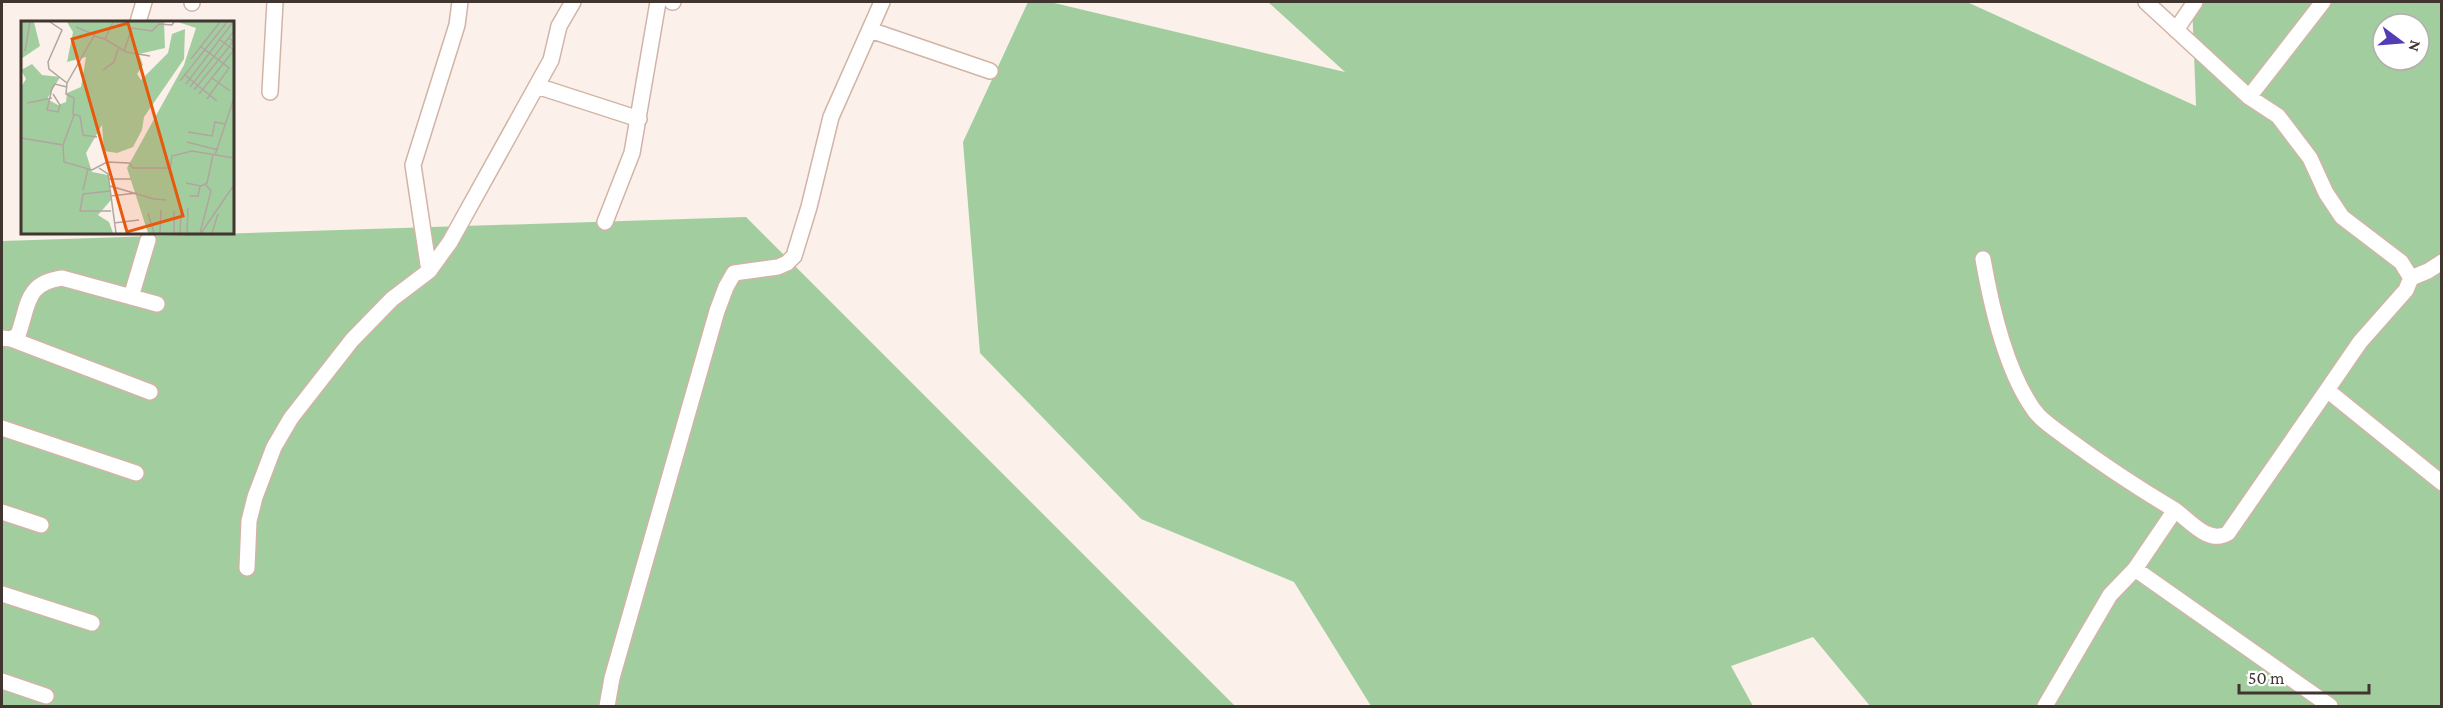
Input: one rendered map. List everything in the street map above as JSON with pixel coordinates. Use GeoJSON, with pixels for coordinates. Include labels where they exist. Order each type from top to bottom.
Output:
{"type":"FeatureCollection","features":[{"type":"Feature","properties":{"kind":"street"},"geometry":{"type":"LineString","coordinates":[[138,21],[144,2]]}},
{"type":"Feature","properties":{"kind":"street"},"geometry":{"type":"LineString","coordinates":[[270,92],[275,2]]}},
{"type":"Feature","properties":{"kind":"street"},"geometry":{"type":"LineString","coordinates":[[429,271],[413,165],[457,25],[460,2]]}},
{"type":"Feature","properties":{"kind":"street"},"geometry":{"type":"LineString","coordinates":[[247,568],[249,521],[255,497],[274,447],[291,418],[352,340],[392,299],[429,271],[450,242],[551,60],[559,26],[573,2]]}},
{"type":"Feature","properties":{"kind":"street"},"geometry":{"type":"LineString","coordinates":[[605,222],[632,153],[658,2]]}},
{"type":"Feature","properties":{"kind":"street"},"geometry":{"type":"LineString","coordinates":[[606,706],[717,311],[726,287],[734,273],[778,267],[787,263],[794,256],[809,207],[831,117],[882,2]]}},
{"type":"Feature","properties":{"kind":"street"},"geometry":{"type":"LineString","coordinates":[[2146,2],[2249,97],[2278,116],[2310,158],[2326,193],[2342,217],[2401,262],[2411,278]]}},
{"type":"Feature","properties":{"kind":"street"},"geometry":{"type":"LineString","coordinates":[[2176,30],[2195,2]]}},
{"type":"Feature","properties":{"kind":"street"},"geometry":{"type":"LineString","coordinates":[[2249,97],[2323,2]]}},
{"type":"Feature","properties":{"kind":"street"},"geometry":{"type":"LineString","coordinates":[[870,30],[990,71]]}},
{"type":"Feature","properties":{"kind":"street"},"geometry":{"type":"LineString","coordinates":[[537,86],[639,119]]}},
{"type":"Feature","properties":{"kind":"street"},"geometry":{"type":"LineString","coordinates":[[131,297],[148,240]]}},
{"type":"Feature","properties":{"kind":"street"},"geometry":{"type":"LineString","coordinates":[[1983,259],[2002,340],[2034,411],[2098,461],[2175,510],[2208,536],[2222,537],[2228,533],[2360,342],[2406,290],[2411,278],[2442,262]]}},
{"type":"Feature","properties":{"kind":"street"},"geometry":{"type":"LineString","coordinates":[[6,338],[18,335],[31,295],[45,280],[62,278],[157,304]]}},
{"type":"Feature","properties":{"kind":"street"},"geometry":{"type":"LineString","coordinates":[[6,338],[150,392]]}},
{"type":"Feature","properties":{"kind":"street"},"geometry":{"type":"LineString","coordinates":[[2327,390],[2442,483]]}},
{"type":"Feature","properties":{"kind":"street"},"geometry":{"type":"LineString","coordinates":[[2,428],[136,473]]}},
{"type":"Feature","properties":{"kind":"street"},"geometry":{"type":"LineString","coordinates":[[2044,706],[2110,595],[2135,569],[2175,510]]}},
{"type":"Feature","properties":{"kind":"street"},"geometry":{"type":"LineString","coordinates":[[2,512],[41,525]]}},
{"type":"Feature","properties":{"kind":"street"},"geometry":{"type":"LineString","coordinates":[[2135,569],[2330,706]]}},
{"type":"Feature","properties":{"kind":"street"},"geometry":{"type":"LineString","coordinates":[[2,594],[92,623]]}},
{"type":"Feature","properties":{"kind":"street"},"geometry":{"type":"LineString","coordinates":[[2,681],[46,696]]}},
{"type":"Feature","properties":{"kind":"green space"},"geometry":{"type":"Polygon","coordinates":[[[1028,2],[1050,2],[1345,72],[1268,2],[1967,2],[2196,106],[2192,2],[2441,2],[2441,706],[1870,706],[1813,637],[1731,666],[1753,706],[1371,706],[1294,582],[1141,519],[980,353],[963,142],[1028,2]]]}},
{"type":"Feature","properties":{"kind":"green space"},"geometry":{"type":"Polygon","coordinates":[[[746,217],[1235,706],[2,706],[2,241],[746,217]]]}}]}
